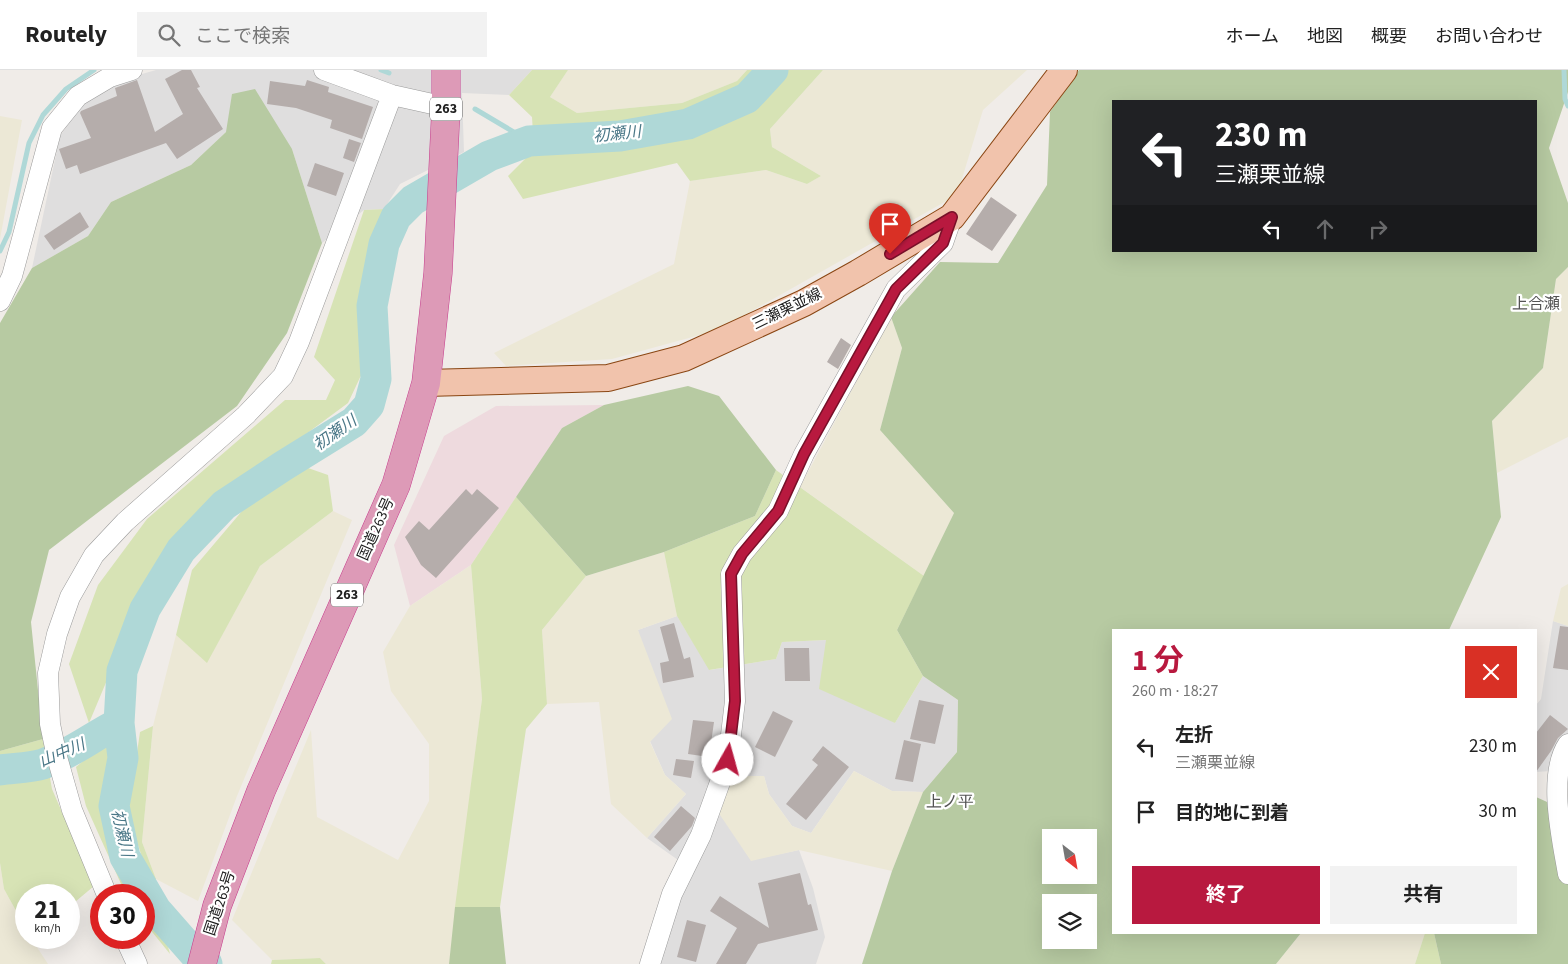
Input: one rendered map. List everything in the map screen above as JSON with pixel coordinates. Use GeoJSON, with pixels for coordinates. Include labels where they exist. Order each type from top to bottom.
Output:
{"type":"FeatureCollection","features":[{"type":"Feature","properties":{"kind":"highway","name":"国道263号"},"geometry":{"type":"LineString","coordinates":[[202,964],[217,906],[261,791],[396,485],[426,383],[438,273],[446,70]]}},
{"type":"Feature","properties":{"kind":"main road","name":"三瀬栗並線"},"geometry":{"type":"LineString","coordinates":[[426,383],[608,378],[684,358],[804,302],[952,217],[1064,70]]}},
{"type":"Feature","properties":{"kind":"street"},"geometry":{"type":"LineString","coordinates":[[0,300],[12,276],[52,128],[78,96],[110,77],[132,70]]}},
{"type":"Feature","properties":{"kind":"street"},"geometry":{"type":"LineString","coordinates":[[324,70],[392,95],[446,107]]}},
{"type":"Feature","properties":{"kind":"street"},"geometry":{"type":"LineString","coordinates":[[102,884],[72,810],[56,757],[50,724],[48,673],[57,634],[70,597],[94,556],[125,522],[246,415],[283,376],[299,342],[392,95]]}},
{"type":"Feature","properties":{"kind":"street"},"geometry":{"type":"LineString","coordinates":[[650,964],[672,894],[702,835],[728,760],[735,701],[731,574],[742,554],[778,511],[804,454],[896,289],[943,243],[952,217]]}},
{"type":"Feature","properties":{"kind":"street"},"geometry":{"type":"LineString","coordinates":[[1568,744],[1564,751],[1558,777],[1558,812],[1568,874]]}},
{"type":"Feature","properties":{"kind":"street"},"geometry":{"type":"LineString","coordinates":[[130,949],[137,964]]}},
{"type":"Feature","properties":{"kind":"shaded area"},"geometry":{"type":"Polygon","coordinates":[[[156,70],[532,70],[509,95],[462,93],[464,152],[400,184],[384,209],[364,210],[322,243],[292,149],[226,132],[191,165],[111,202],[88,236],[32,268],[60,136],[83,101],[114,82],[156,70]]]}},
{"type":"Feature","properties":{"kind":"shaded area"},"geometry":{"type":"Polygon","coordinates":[[[568,70],[747,70],[737,81],[682,103],[577,113],[550,97],[568,70]]]}},
{"type":"Feature","properties":{"kind":"shaded area"},"geometry":{"type":"Polygon","coordinates":[[[823,70],[1027,70],[983,110],[957,195],[718,330],[612,359],[506,366],[494,353],[674,264],[690,181],[766,170],[807,184],[821,176],[772,147],[770,129],[823,70]]]}},
{"type":"Feature","properties":{"kind":"shaded area"},"geometry":{"type":"Polygon","coordinates":[[[0,116],[22,120],[0,239],[0,116]]]}},
{"type":"Feature","properties":{"kind":"shaded area"},"geometry":{"type":"Polygon","coordinates":[[[1568,267],[1568,437],[1497,473],[1492,421],[1543,368],[1556,279],[1568,267]]]}},
{"type":"Feature","properties":{"kind":"shaded area"},"geometry":{"type":"Polygon","coordinates":[[[891,317],[902,348],[880,430],[954,513],[924,576],[800,487],[891,317]]]}},
{"type":"Feature","properties":{"kind":"shaded area"},"geometry":{"type":"Polygon","coordinates":[[[604,405],[562,428],[471,565],[410,606],[394,545],[444,436],[496,406],[604,405]]]}},
{"type":"Feature","properties":{"kind":"shaded area"},"geometry":{"type":"Polygon","coordinates":[[[333,511],[352,520],[237,796],[198,901],[156,879],[142,842],[153,726],[176,635],[207,662],[260,566],[333,511]]]}},
{"type":"Feature","properties":{"kind":"shaded area"},"geometry":{"type":"Polygon","coordinates":[[[664,552],[677,616],[638,630],[672,719],[650,742],[665,775],[686,794],[647,838],[611,804],[599,702],[547,704],[542,630],[586,576],[664,552]]]}},
{"type":"Feature","properties":{"kind":"shaded area"},"geometry":{"type":"Polygon","coordinates":[[[471,565],[482,699],[449,964],[326,964],[320,958],[272,960],[232,920],[311,730],[317,817],[398,860],[429,801],[429,744],[391,691],[383,652],[410,606],[471,565]]]}},
{"type":"Feature","properties":{"kind":"shaded area"},"geometry":{"type":"Polygon","coordinates":[[[1568,584],[1568,626],[1553,621],[1561,588],[1568,584]]]}},
{"type":"Feature","properties":{"kind":"shaded area"},"geometry":{"type":"Polygon","coordinates":[[[677,616],[710,670],[776,659],[782,642],[827,640],[895,723],[923,676],[958,700],[957,752],[923,792],[892,791],[854,771],[811,833],[792,826],[769,794],[764,776],[751,860],[799,850],[813,888],[825,937],[816,964],[646,964],[678,860],[647,838],[686,794],[665,775],[650,741],[638,630],[677,616]]]}},
{"type":"Feature","properties":{"kind":"shaded area"},"geometry":{"type":"Polygon","coordinates":[[[1553,621],[1568,626],[1568,764],[1565,770],[1537,772],[1537,704],[1541,699],[1553,621]]]}},
{"type":"Feature","properties":{"kind":"shaded area"},"geometry":{"type":"Polygon","coordinates":[[[854,771],[892,791],[923,792],[892,871],[799,850],[751,861],[718,812],[730,776],[764,776],[769,794],[792,826],[811,833],[854,771]]]}},
{"type":"Feature","properties":{"kind":"shaded area"},"geometry":{"type":"Polygon","coordinates":[[[0,863],[4,889],[15,909],[15,949],[38,949],[48,964],[0,964],[0,863]]]}},
{"type":"Feature","properties":{"kind":"shaded area"},"geometry":{"type":"Polygon","coordinates":[[[1300,934],[1425,934],[1415,964],[1276,964],[1300,934]]]}},
{"type":"Feature","properties":{"kind":"green space"},"geometry":{"type":"Polygon","coordinates":[[[532,70],[568,70],[550,97],[577,113],[682,103],[737,81],[747,70],[823,70],[770,129],[772,147],[821,176],[807,184],[766,170],[690,181],[677,163],[523,199],[508,176],[534,150],[532,117],[509,95],[532,70]]]}},
{"type":"Feature","properties":{"kind":"green space"},"geometry":{"type":"Polygon","coordinates":[[[1079,70],[1568,70],[1568,92],[1549,148],[1568,203],[1568,267],[1556,279],[1543,368],[1492,421],[1501,517],[1449,629],[1112,629],[1112,934],[1300,934],[1276,964],[862,964],[892,871],[923,792],[957,752],[958,700],[923,676],[897,630],[954,513],[880,430],[902,348],[891,317],[940,262],[998,263],[1047,185],[1050,112],[1079,70]]]}},
{"type":"Feature","properties":{"kind":"green space"},"geometry":{"type":"Polygon","coordinates":[[[255,89],[292,149],[322,243],[287,333],[237,406],[49,550],[31,622],[43,739],[0,751],[0,323],[32,268],[88,236],[111,202],[191,165],[226,132],[232,94],[255,89]]]}},
{"type":"Feature","properties":{"kind":"green space"},"geometry":{"type":"Polygon","coordinates":[[[384,209],[361,301],[365,367],[348,403],[218,499],[149,580],[89,723],[69,664],[98,585],[147,519],[285,400],[326,400],[335,380],[314,357],[364,210],[384,209]]]}},
{"type":"Feature","properties":{"kind":"green space"},"geometry":{"type":"Polygon","coordinates":[[[688,386],[719,396],[776,470],[755,516],[664,552],[586,576],[516,497],[562,428],[604,405],[688,386]]]}},
{"type":"Feature","properties":{"kind":"green space"},"geometry":{"type":"Polygon","coordinates":[[[308,468],[328,475],[333,511],[260,566],[207,663],[176,635],[192,570],[248,504],[308,468]]]}},
{"type":"Feature","properties":{"kind":"green space"},"geometry":{"type":"Polygon","coordinates":[[[776,470],[924,576],[897,630],[923,676],[895,723],[819,689],[826,640],[782,642],[776,659],[709,670],[677,616],[664,552],[755,516],[776,470]]]}},
{"type":"Feature","properties":{"kind":"green space"},"geometry":{"type":"Polygon","coordinates":[[[516,497],[586,576],[542,630],[547,704],[526,729],[500,907],[455,907],[482,699],[471,565],[516,497]]]}},
{"type":"Feature","properties":{"kind":"green space"},"geometry":{"type":"Polygon","coordinates":[[[153,726],[142,842],[156,879],[150,881],[128,815],[140,732],[153,726]]]}},
{"type":"Feature","properties":{"kind":"green space"},"geometry":{"type":"Polygon","coordinates":[[[43,739],[52,789],[93,884],[90,884],[90,889],[80,898],[80,884],[15,884],[15,909],[4,889],[0,863],[0,751],[43,739]]]}},
{"type":"Feature","properties":{"kind":"green space"},"geometry":{"type":"Polygon","coordinates":[[[108,740],[108,829],[130,884],[121,884],[86,806],[76,767],[108,740]]]}},
{"type":"Feature","properties":{"kind":"green space"},"geometry":{"type":"Polygon","coordinates":[[[1537,797],[1565,810],[1568,825],[1568,964],[1441,964],[1434,934],[1537,934],[1537,797]]]}},
{"type":"Feature","properties":{"kind":"green space"},"geometry":{"type":"Polygon","coordinates":[[[455,907],[500,907],[506,964],[449,964],[455,907]]]}},
{"type":"Feature","properties":{"kind":"green space"},"geometry":{"type":"Polygon","coordinates":[[[155,922],[165,935],[170,954],[155,936],[155,922]]]}},
{"type":"Feature","properties":{"kind":"green space"},"geometry":{"type":"Polygon","coordinates":[[[1425,934],[1434,934],[1441,964],[1415,964],[1425,934]]]}},
{"type":"Feature","properties":{"kind":"green space"},"geometry":{"type":"Polygon","coordinates":[[[320,958],[326,964],[271,964],[272,960],[320,958]]]}},
{"type":"Feature","properties":{"kind":"building"},"geometry":{"type":"Polygon","coordinates":[[[182,70],[191,70],[200,87],[197,88],[223,129],[177,159],[166,143],[80,174],[77,165],[66,169],[59,149],[91,138],[80,113],[81,111],[117,96],[115,88],[137,80],[155,132],[183,114],[165,79],[182,70]]]}},
{"type":"Feature","properties":{"kind":"building"},"geometry":{"type":"Polygon","coordinates":[[[307,80],[329,87],[328,92],[373,107],[362,139],[330,128],[332,120],[296,108],[267,104],[270,81],[305,86],[307,80]]]}},
{"type":"Feature","properties":{"kind":"building"},"geometry":{"type":"Polygon","coordinates":[[[349,139],[361,143],[354,162],[343,158],[349,139]]]}},
{"type":"Feature","properties":{"kind":"building"},"geometry":{"type":"Polygon","coordinates":[[[315,163],[344,173],[336,196],[307,186],[315,163]]]}},
{"type":"Feature","properties":{"kind":"building"},"geometry":{"type":"Polygon","coordinates":[[[991,197],[1017,215],[992,251],[966,234],[991,197]]]}},
{"type":"Feature","properties":{"kind":"building"},"geometry":{"type":"Polygon","coordinates":[[[80,212],[89,227],[54,250],[44,236],[80,212]]]}},
{"type":"Feature","properties":{"kind":"building"},"geometry":{"type":"Polygon","coordinates":[[[841,338],[851,345],[838,369],[827,362],[841,338]]]}},
{"type":"Feature","properties":{"kind":"building"},"geometry":{"type":"Polygon","coordinates":[[[466,489],[472,495],[477,489],[499,508],[436,578],[421,565],[405,537],[419,521],[429,530],[466,489]]]}},
{"type":"Feature","properties":{"kind":"building"},"geometry":{"type":"Polygon","coordinates":[[[674,623],[684,659],[690,657],[694,677],[663,683],[660,663],[669,661],[660,627],[674,623]]]}},
{"type":"Feature","properties":{"kind":"building"},"geometry":{"type":"Polygon","coordinates":[[[1560,626],[1568,627],[1568,670],[1553,668],[1560,626]]]}},
{"type":"Feature","properties":{"kind":"building"},"geometry":{"type":"Polygon","coordinates":[[[784,648],[809,648],[810,681],[785,681],[784,648]]]}},
{"type":"Feature","properties":{"kind":"building"},"geometry":{"type":"Polygon","coordinates":[[[919,700],[944,705],[935,744],[910,739],[919,700]]]}},
{"type":"Feature","properties":{"kind":"building"},"geometry":{"type":"Polygon","coordinates":[[[773,711],[793,721],[775,757],[755,747],[773,711]]]}},
{"type":"Feature","properties":{"kind":"building"},"geometry":{"type":"Polygon","coordinates":[[[1550,715],[1568,729],[1558,738],[1537,771],[1537,732],[1550,715]]]}},
{"type":"Feature","properties":{"kind":"building"},"geometry":{"type":"Polygon","coordinates":[[[693,720],[714,722],[709,757],[688,754],[693,720]]]}},
{"type":"Feature","properties":{"kind":"building"},"geometry":{"type":"Polygon","coordinates":[[[904,740],[921,744],[913,782],[895,779],[904,740]]]}},
{"type":"Feature","properties":{"kind":"building"},"geometry":{"type":"Polygon","coordinates":[[[823,746],[849,767],[806,820],[786,804],[818,765],[812,760],[823,746]]]}},
{"type":"Feature","properties":{"kind":"building"},"geometry":{"type":"Polygon","coordinates":[[[676,759],[694,761],[691,778],[673,775],[676,759]]]}},
{"type":"Feature","properties":{"kind":"building"},"geometry":{"type":"Polygon","coordinates":[[[681,806],[695,818],[692,826],[670,851],[654,837],[681,806]]]}},
{"type":"Feature","properties":{"kind":"building"},"geometry":{"type":"Polygon","coordinates":[[[800,873],[808,905],[811,904],[818,930],[758,944],[746,964],[716,964],[737,928],[710,911],[720,896],[769,928],[758,883],[800,873]]]}},
{"type":"Feature","properties":{"kind":"building"},"geometry":{"type":"Polygon","coordinates":[[[687,920],[706,925],[696,962],[677,957],[687,920]]]}},
{"type":"Feature","properties":{"kind":"waterway"},"geometry":{"type":"LineString","coordinates":[[0,251],[9,232],[29,143],[43,115],[66,89],[94,70]]}},
{"type":"Feature","properties":{"kind":"waterway"},"geometry":{"type":"LineString","coordinates":[[381,70],[389,73]]}},
{"type":"Feature","properties":{"kind":"waterway","name":"初瀬川"},"geometry":{"type":"LineString","coordinates":[[207,964],[199,959],[156,910],[125,857],[114,806],[123,758],[119,723],[122,671],[145,609],[181,550],[224,505],[354,422],[369,405],[376,379],[372,306],[384,244],[396,217],[413,200],[489,156],[529,141],[620,136],[688,124],[747,98],[773,70]]}},
{"type":"Feature","properties":{"kind":"waterway"},"geometry":{"type":"LineString","coordinates":[[1564,70],[1565,99],[1568,106]]}},
{"type":"Feature","properties":{"kind":"waterway"},"geometry":{"type":"LineString","coordinates":[[475,109],[529,141]]}},
{"type":"Feature","properties":{"kind":"waterway","name":"山中川"},"geometry":{"type":"LineString","coordinates":[[0,770],[43,764],[63,755],[119,723]]}},
{"type":"Feature","properties":{"kind":"district","name":"上合瀬"},"geometry":{"type":"Point","coordinates":[1536,304]}},
{"type":"Feature","properties":{"kind":"district","name":"上ノ平"},"geometry":{"type":"Point","coordinates":[950,802]}},
{"type":"Feature","properties":{"kind":"route"},"geometry":{"type":"LineString","coordinates":[[728,760],[735,701],[736,673],[731,574],[742,554],[778,511],[804,454],[896,289],[943,243],[952,217],[890,254]]}}]}
